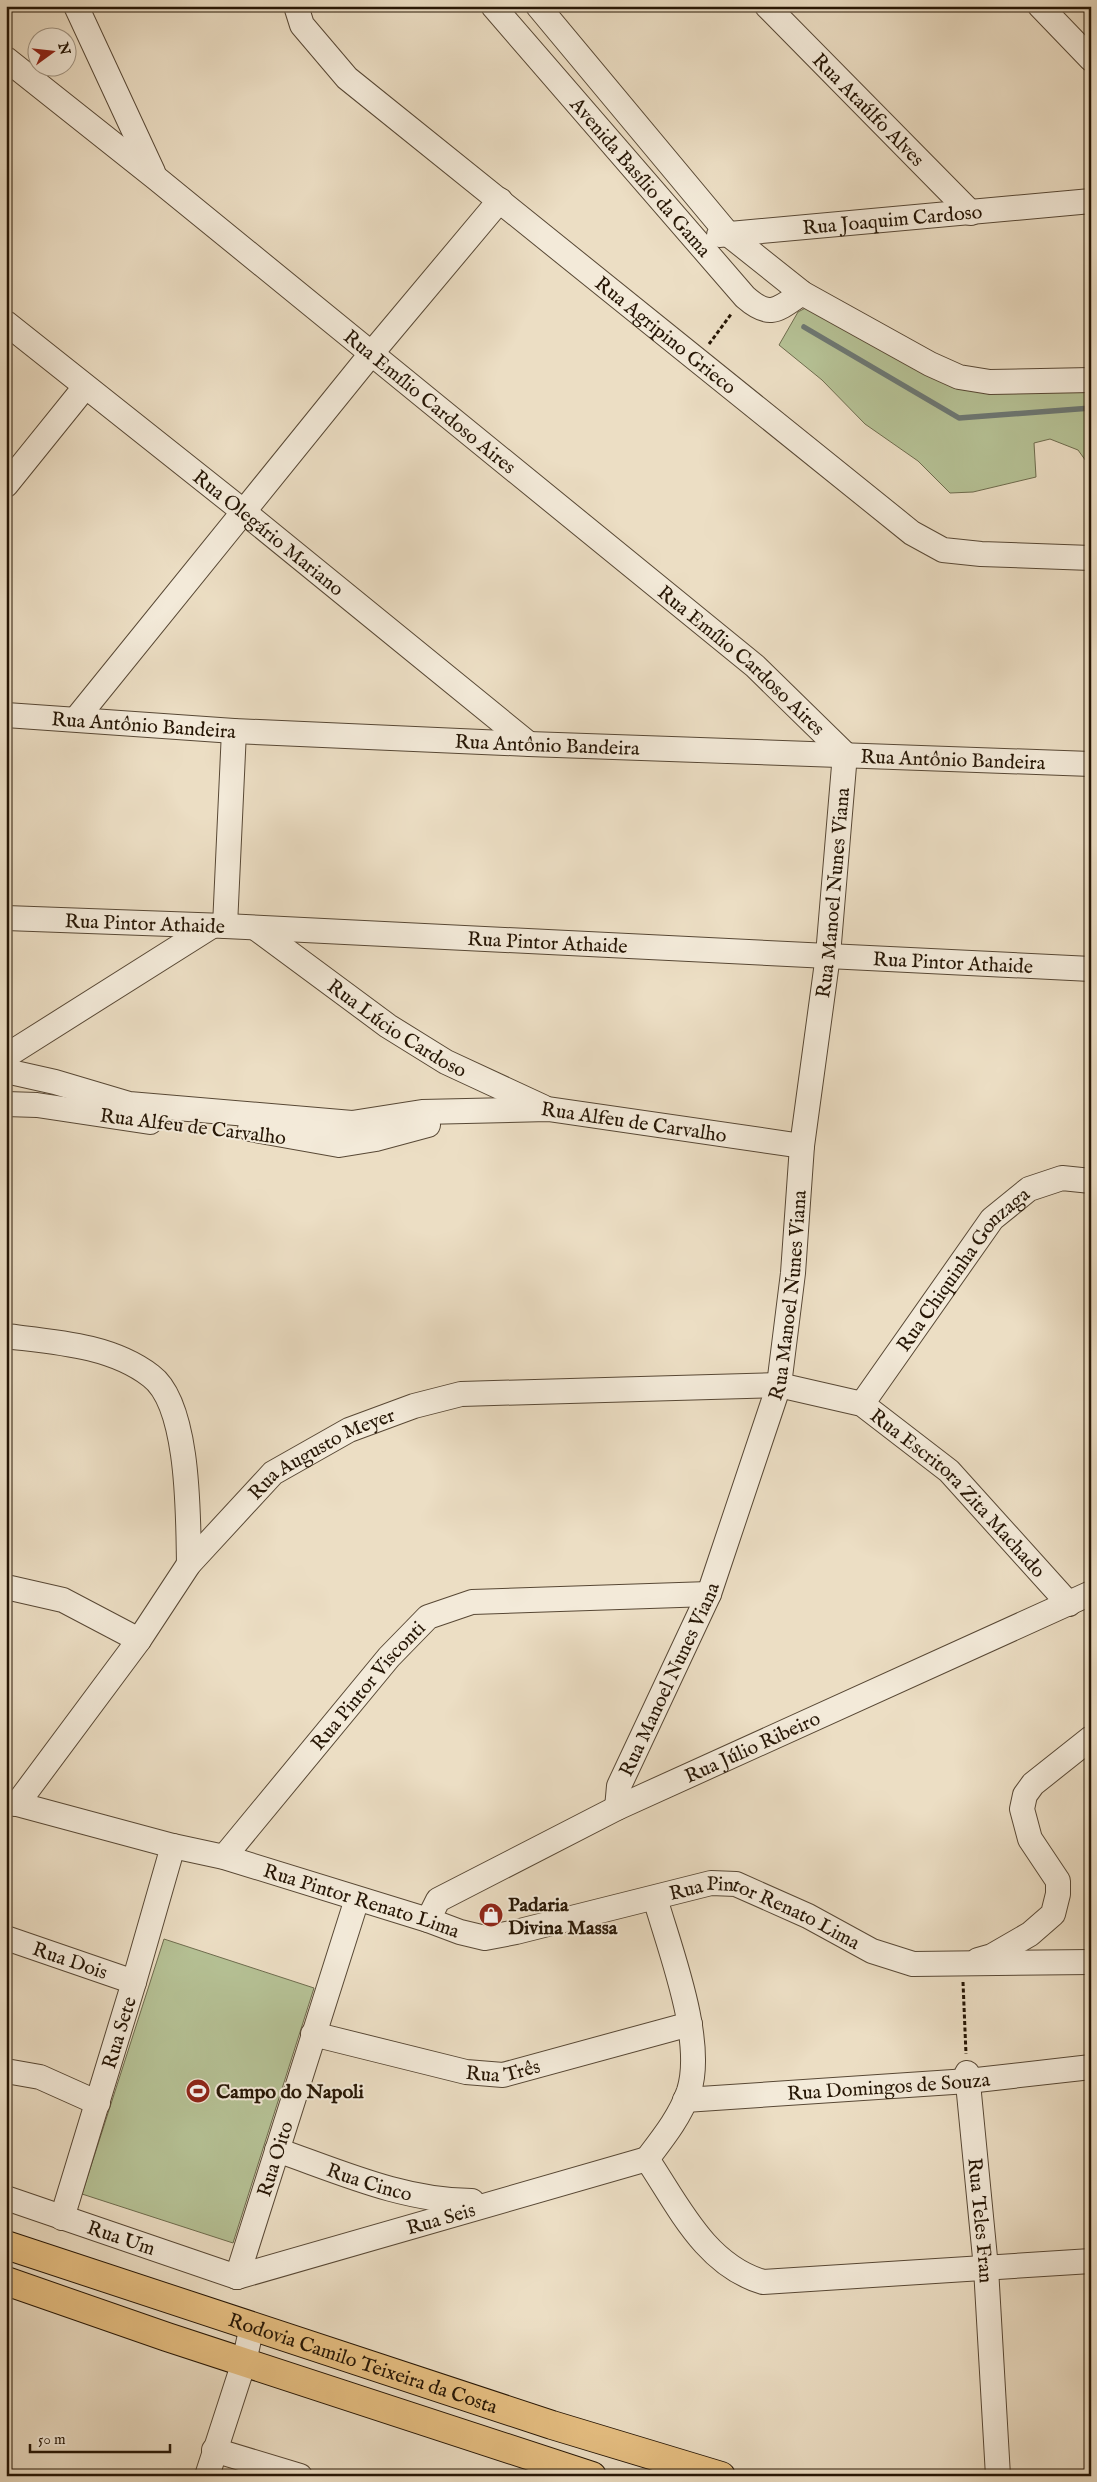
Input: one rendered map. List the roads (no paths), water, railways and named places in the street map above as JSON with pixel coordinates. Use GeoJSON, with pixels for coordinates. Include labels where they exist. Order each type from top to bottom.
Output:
{"type":"FeatureCollection","features":[{"type":"Feature","properties":{"kind":"highway","name":"Rodovia Camilo Teixeira da Costa"},"geometry":{"type":"LineString","coordinates":[[6,2245],[552,2425],[721,2476]]}},
{"type":"Feature","properties":{"kind":"highway","name":"Rodovia Camilo Teixeira da Costa"},"geometry":{"type":"LineString","coordinates":[[6,2281],[244,2362],[592,2476]]}},
{"type":"Feature","properties":{"kind":"street"},"geometry":{"type":"LineString","coordinates":[[76,6],[156,178]]}},
{"type":"Feature","properties":{"kind":"street","name":"Rua Agripino Grieco"},"geometry":{"type":"LineString","coordinates":[[296,6],[302,24],[347,78],[912,533],[943,550],[981,554],[1091,558]]}},
{"type":"Feature","properties":{"kind":"street","name":"Avenida Basílio da Gama"},"geometry":{"type":"LineString","coordinates":[[492,6],[745,297],[758,308],[770,311],[778,309],[802,293]]}},
{"type":"Feature","properties":{"kind":"street","name":"Avenida Basílio da Gama"},"geometry":{"type":"LineString","coordinates":[[538,6],[728,234],[802,293],[930,364],[960,378],[990,382],[1091,380]]}},
{"type":"Feature","properties":{"kind":"street","name":"Rua Ataúlfo Alves"},"geometry":{"type":"LineString","coordinates":[[768,6],[971,213]]}},
{"type":"Feature","properties":{"kind":"street"},"geometry":{"type":"LineString","coordinates":[[1040,6],[1091,59]]}},
{"type":"Feature","properties":{"kind":"street","name":"Rua Emílio Cardoso Aires"},"geometry":{"type":"LineString","coordinates":[[6,60],[156,178],[755,666],[845,754]]}},
{"type":"Feature","properties":{"kind":"street"},"geometry":{"type":"LineString","coordinates":[[76,719],[371,354],[500,200]]}},
{"type":"Feature","properties":{"kind":"street","name":"Rua Joaquim Cardoso"},"geometry":{"type":"LineString","coordinates":[[694,240],[728,234],[1091,201]]}},
{"type":"Feature","properties":{"kind":"street","name":"Rua Olegário Mariano"},"geometry":{"type":"LineString","coordinates":[[6,323],[244,512],[529,744]]}},
{"type":"Feature","properties":{"kind":"street"},"geometry":{"type":"LineString","coordinates":[[6,486],[85,387]]}},
{"type":"Feature","properties":{"kind":"street","name":"Rua Antônio Bandeira"},"geometry":{"type":"LineString","coordinates":[[6,715],[234,731],[529,744],[1091,764]]}},
{"type":"Feature","properties":{"kind":"street"},"geometry":{"type":"LineString","coordinates":[[6,1056],[218,926],[234,731]]}},
{"type":"Feature","properties":{"kind":"street","name":"Rua Manoel Nunes Viana"},"geometry":{"type":"LineString","coordinates":[[617,1808],[618,1786],[708,1594],[779,1384],[793,1273],[802,1146],[828,956],[845,754]]}},
{"type":"Feature","properties":{"kind":"street","name":"Rua Pintor Athaide"},"geometry":{"type":"LineString","coordinates":[[6,918],[218,926],[1091,969]]}},
{"type":"Feature","properties":{"kind":"street","name":"Rua Lúcio Cardoso"},"geometry":{"type":"LineString","coordinates":[[257,929],[388,1026],[429,1052],[446,1062],[548,1109]]}},
{"type":"Feature","properties":{"kind":"street","name":"Rua Alfeu de Carvalho"},"geometry":{"type":"LineString","coordinates":[[6,1071],[55,1082],[129,1104],[352,1123],[422,1112],[548,1109],[802,1146]]}},
{"type":"Feature","properties":{"kind":"street","name":"Rua Alfeu de Carvalho"},"geometry":{"type":"LineString","coordinates":[[6,1104],[37,1105],[135,1121],[229,1127],[339,1145],[376,1139],[429,1125],[465,1111]]}},
{"type":"Feature","properties":{"kind":"street","name":"Rua Chiquinha Gonzaga"},"geometry":{"type":"LineString","coordinates":[[862,1404],[992,1219],[1028,1189],[1062,1178],[1091,1181]]}},
{"type":"Feature","properties":{"kind":"street"},"geometry":{"type":"LineString","coordinates":[[6,1336],[71,1344],[127,1361],[153,1377],[173,1406],[182,1449],[188,1508],[189,1564]]}},
{"type":"Feature","properties":{"kind":"street","name":"Rua Escritora Zita Machado"},"geometry":{"type":"LineString","coordinates":[[779,1384],[862,1404],[950,1470],[1069,1604]]}},
{"type":"Feature","properties":{"kind":"street","name":"Rua Augusto Meyer"},"geometry":{"type":"LineString","coordinates":[[11,1804],[140,1640],[189,1564],[273,1473],[349,1430],[414,1406],[461,1394],[779,1384]]}},
{"type":"Feature","properties":{"kind":"street"},"geometry":{"type":"LineString","coordinates":[[6,1587],[63,1600],[140,1640]]}},
{"type":"Feature","properties":{"kind":"street","name":"Rua Júlio Ribeiro"},"geometry":{"type":"LineString","coordinates":[[428,1920],[438,1900],[617,1808],[1091,1593]]}},
{"type":"Feature","properties":{"kind":"street","name":"Rua Pintor Visconti"},"geometry":{"type":"LineString","coordinates":[[224,1857],[388,1657],[428,1617],[472,1602],[708,1594]]}},
{"type":"Feature","properties":{"kind":"street"},"geometry":{"type":"LineString","coordinates":[[962,1964],[992,1956],[1030,1934],[1053,1914],[1058,1894],[1058,1881],[1030,1839],[1022,1809],[1025,1795],[1033,1784],[1091,1738]]}},
{"type":"Feature","properties":{"kind":"street","name":"Rua Pintor Renato Lima"},"geometry":{"type":"LineString","coordinates":[[11,1804],[173,1846],[224,1857],[428,1920],[460,1932],[485,1938],[711,1883],[736,1884],[808,1916],[872,1951],[913,1964],[1091,1962]]}},
{"type":"Feature","properties":{"kind":"street","name":"Rua Sete"},"geometry":{"type":"LineString","coordinates":[[62,2218],[98,2103],[173,1846]]}},
{"type":"Feature","properties":{"kind":"street"},"geometry":{"type":"LineString","coordinates":[[655,1898],[690,2024],[693,2053],[692,2074],[685,2100],[670,2128],[647,2159],[694,2232],[730,2267],[747,2277],[763,2282],[1091,2261]]}},
{"type":"Feature","properties":{"kind":"street","name":"Rua Oito"},"geometry":{"type":"LineString","coordinates":[[236,2277],[357,1899]]}},
{"type":"Feature","properties":{"kind":"street","name":"Rua Dois"},"geometry":{"type":"LineString","coordinates":[[6,1938],[134,1982]]}},
{"type":"Feature","properties":{"kind":"street","name":"Rua Três"},"geometry":{"type":"LineString","coordinates":[[313,2034],[466,2072],[503,2075],[690,2024]]}},
{"type":"Feature","properties":{"kind":"street","name":"Rua Domingos de Souza"},"geometry":{"type":"LineString","coordinates":[[685,2100],[1091,2067]]}},
{"type":"Feature","properties":{"kind":"street"},"geometry":{"type":"LineString","coordinates":[[6,2071],[40,2077],[98,2103]]}},
{"type":"Feature","properties":{"kind":"street","name":"Rua Teles Fran"},"geometry":{"type":"LineString","coordinates":[[967,2077],[986,2268],[998,2476]]}},
{"type":"Feature","properties":{"kind":"street","name":"Rua Cinco"},"geometry":{"type":"LineString","coordinates":[[277,2150],[403,2194],[455,2201],[494,2201]]}},
{"type":"Feature","properties":{"kind":"street","name":"Rua Seis"},"geometry":{"type":"LineString","coordinates":[[236,2277],[494,2201],[647,2159]]}},
{"type":"Feature","properties":{"kind":"street","name":"Rua Um"},"geometry":{"type":"LineString","coordinates":[[6,2198],[236,2277]]}},
{"type":"Feature","properties":{"kind":"street"},"geometry":{"type":"LineString","coordinates":[[207,2476],[244,2362],[252,2326]]}},
{"type":"Feature","properties":{"kind":"street"},"geometry":{"type":"LineString","coordinates":[[214,2450],[300,2476]]}},
{"type":"Feature","properties":{"kind":"waterway"},"geometry":{"type":"LineString","coordinates":[[804,327],[959,418],[1091,408]]}},
{"type":"Feature","properties":{"kind":"place","name":"Padaria Divina Massa"},"geometry":{"type":"Point","coordinates":[491,1915]}},
{"type":"Feature","properties":{"kind":"place","name":"Campo do Napoli"},"geometry":{"type":"Point","coordinates":[198,2091]}}]}
